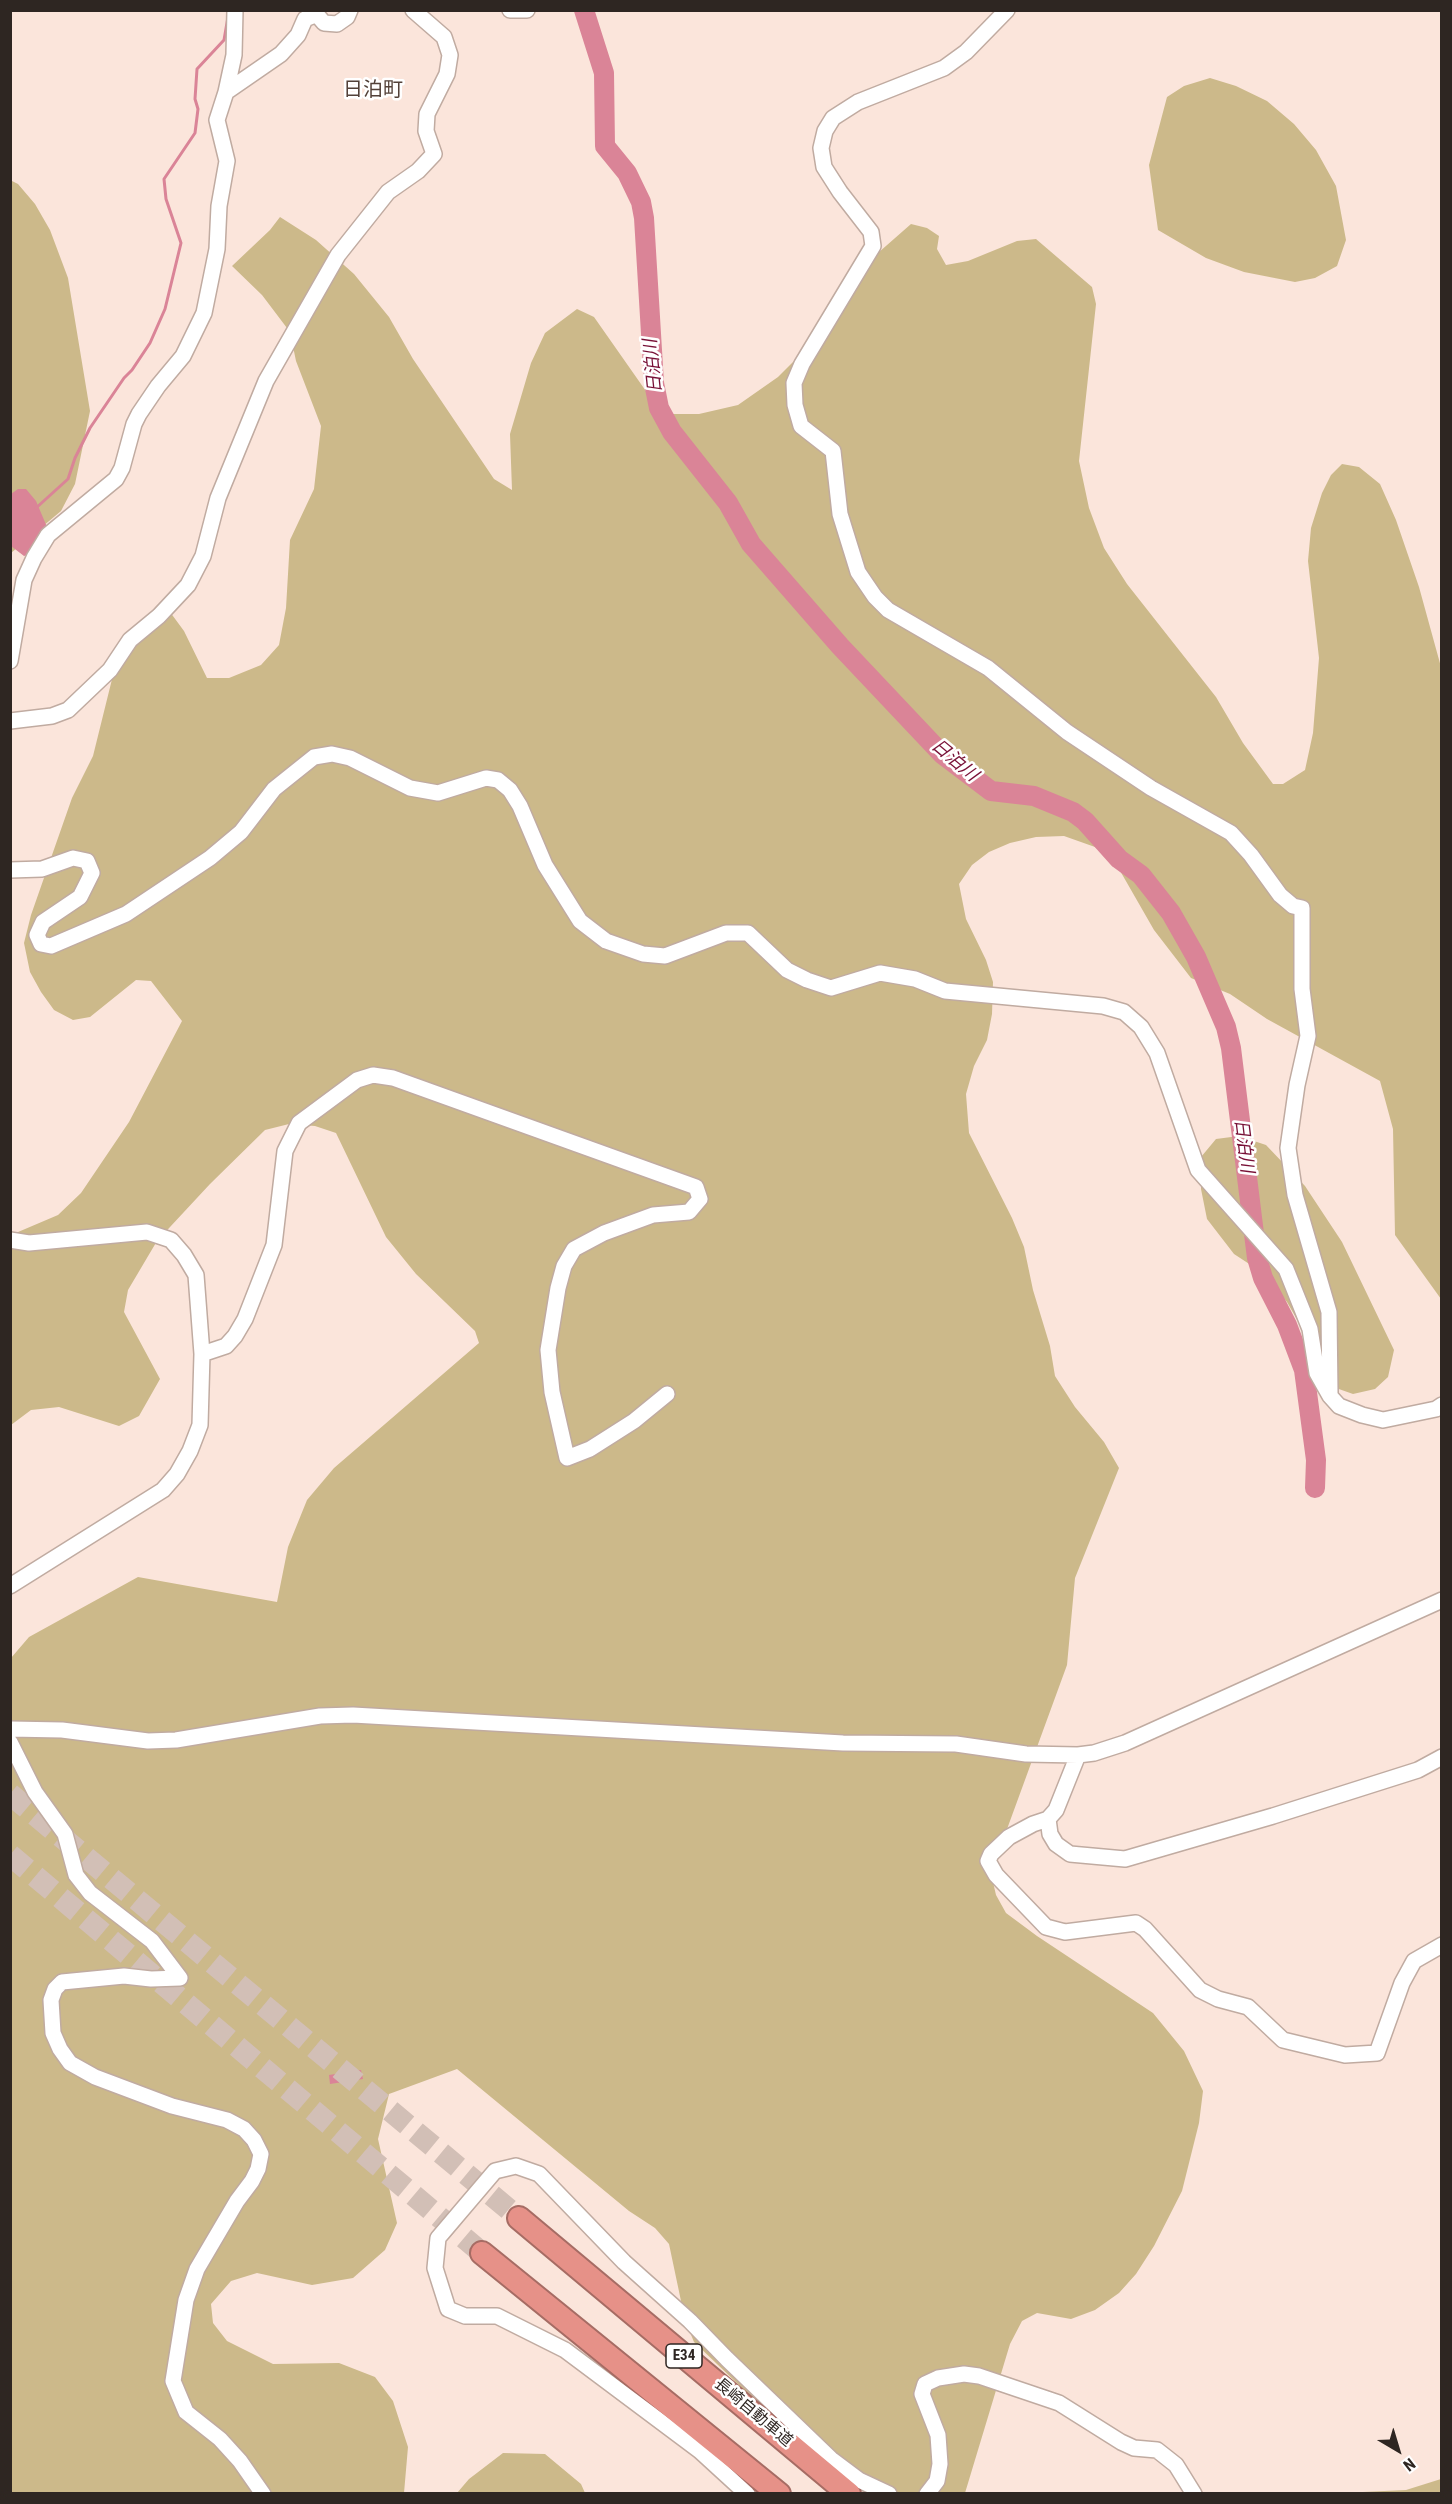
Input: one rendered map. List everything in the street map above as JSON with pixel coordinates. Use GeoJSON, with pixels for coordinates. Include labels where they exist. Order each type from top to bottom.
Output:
{"type":"FeatureCollection","features":[{"type":"Feature","properties":{"kind":"highway","name":"長崎自動車道"},"geometry":{"type":"LineString","coordinates":[[519,2218],[849,2493]]}},
{"type":"Feature","properties":{"kind":"highway"},"geometry":{"type":"LineString","coordinates":[[482,2253],[778,2493]]}},
{"type":"Feature","properties":{"kind":"street"},"geometry":{"type":"LineString","coordinates":[[10,661],[24,580],[34,558],[48,535],[116,479],[122,468],[139,414],[183,356],[204,314],[217,249],[219,206],[227,161],[217,120],[234,55],[235,10]]}},
{"type":"Feature","properties":{"kind":"street"},"geometry":{"type":"LineString","coordinates":[[226,92],[280,54],[298,35],[305,19],[314,13],[324,23],[337,24],[347,17],[351,10]]}},
{"type":"Feature","properties":{"kind":"street"},"geometry":{"type":"LineString","coordinates":[[10,721],[52,716],[68,710],[110,670],[130,640],[159,616],[188,585],[203,556],[218,498],[266,381],[338,255],[388,192],[418,171],[434,154],[426,131],[428,114],[447,74],[450,55],[444,37],[413,10]]}},
{"type":"Feature","properties":{"kind":"street"},"geometry":{"type":"LineString","coordinates":[[510,10],[527,10]]}},
{"type":"Feature","properties":{"kind":"street"},"geometry":{"type":"LineString","coordinates":[[1007,10],[966,52],[944,68],[858,102],[833,118],[825,131],[821,148],[824,167],[871,232],[873,246],[802,364],[794,383],[795,405],[801,426],[833,451],[840,514],[858,572],[875,597],[888,610],[988,668],[1067,732],[1151,788],[1231,833],[1251,855],[1280,895],[1293,906],[1302,908],[1302,989],[1308,1036],[1297,1085],[1288,1148],[1295,1195],[1329,1312],[1330,1396]]}},
{"type":"Feature","properties":{"kind":"street"},"geometry":{"type":"LineString","coordinates":[[10,870],[42,869],[73,858],[87,861],[92,873],[80,897],[43,922],[37,935],[41,944],[51,946],[126,914],[210,858],[241,832],[274,789],[314,758],[333,754],[350,758],[410,788],[438,793],[486,778],[498,780],[510,790],[520,806],[545,865],[580,921],[606,941],[643,954],[665,956],[726,933],[748,933],[787,970],[807,980],[831,987],[880,973],[915,979],[945,990],[1103,1006],[1124,1012],[1141,1027],[1157,1053],[1198,1170],[1286,1269],[1310,1329],[1317,1373],[1330,1396],[1339,1406],[1362,1416],[1383,1420],[1437,1409],[1442,1405]]}},
{"type":"Feature","properties":{"kind":"street"},"geometry":{"type":"LineString","coordinates":[[202,1354],[226,1346],[245,1319],[274,1245],[285,1150],[299,1123],[357,1080],[373,1075],[393,1078],[696,1187],[700,1199],[689,1212],[653,1215],[604,1233],[574,1249],[564,1266],[558,1288],[548,1350],[552,1392],[567,1458],[590,1449],[634,1421],[667,1394]]}},
{"type":"Feature","properties":{"kind":"street"},"geometry":{"type":"LineString","coordinates":[[10,1240],[29,1242],[147,1232],[171,1240],[184,1255],[196,1275],[202,1354],[200,1425],[190,1451],[177,1474],[163,1490],[10,1586]]}},
{"type":"Feature","properties":{"kind":"street"},"geometry":{"type":"LineString","coordinates":[[10,1729],[62,1730],[148,1741],[176,1740],[320,1716],[353,1715],[843,1743],[956,1744],[1026,1754],[1094,1754],[1125,1743],[1442,1600]]}},
{"type":"Feature","properties":{"kind":"street"},"geometry":{"type":"LineString","coordinates":[[10,1742],[35,1792],[65,1834],[76,1875],[90,1893],[152,1941],[180,1978],[151,1979],[124,1976],[62,1982],[55,1989],[51,2000],[53,2033],[60,2049],[70,2063],[95,2077],[172,2106],[227,2120],[244,2130],[254,2140],[261,2154],[258,2169],[252,2181],[237,2201],[196,2269],[186,2300],[173,2381],[186,2412],[220,2439],[240,2461],[263,2493]]}},
{"type":"Feature","properties":{"kind":"street"},"geometry":{"type":"LineString","coordinates":[[1078,1755],[1056,1810],[1048,1819],[1033,1824],[1010,1837],[991,1854],[988,1861],[996,1875],[1046,1927],[1065,1932],[1137,1923],[1200,1990],[1218,1999],[1248,2007],[1283,2040],[1345,2055],[1377,2053],[1402,1983],[1414,1961],[1442,1945]]}},
{"type":"Feature","properties":{"kind":"street"},"geometry":{"type":"LineString","coordinates":[[1048,1819],[1050,1834],[1056,1844],[1070,1854],[1125,1859],[1274,1816],[1418,1770],[1442,1757]]}},
{"type":"Feature","properties":{"kind":"street"},"geometry":{"type":"LineString","coordinates":[[747,2493],[700,2451],[565,2350],[497,2316],[465,2316],[448,2309],[435,2268],[438,2238],[495,2171],[516,2166],[539,2174],[624,2262],[690,2321],[831,2459],[859,2480],[889,2493]]}},
{"type":"Feature","properties":{"kind":"street"},"geometry":{"type":"LineString","coordinates":[[927,2493],[937,2481],[940,2464],[938,2435],[922,2394],[925,2384],[938,2378],[964,2374],[979,2376],[1059,2403],[1121,2442],[1134,2448],[1157,2450],[1176,2465],[1194,2493]]}},
{"type":"Feature","properties":{"kind":"shaded area"},"geometry":{"type":"Polygon","coordinates":[[[1210,78],[1236,86],[1267,101],[1294,124],[1316,150],[1336,186],[1346,240],[1337,266],[1315,278],[1295,282],[1244,272],[1206,258],[1158,230],[1149,165],[1167,97],[1184,86],[1210,78]]]}},
{"type":"Feature","properties":{"kind":"shaded area"},"geometry":{"type":"Polygon","coordinates":[[[10,180],[18,184],[35,204],[50,230],[68,278],[90,411],[75,484],[61,511],[11,553],[10,180]]]}},
{"type":"Feature","properties":{"kind":"shaded area"},"geometry":{"type":"Polygon","coordinates":[[[280,217],[316,240],[354,274],[389,317],[413,359],[494,479],[512,490],[510,434],[531,363],[545,333],[577,309],[594,317],[662,414],[699,414],[738,405],[778,377],[797,358],[870,260],[911,224],[927,228],[939,236],[937,249],[946,265],[968,261],[1017,241],[1036,239],[1092,287],[1096,304],[1079,461],[1089,508],[1104,548],[1127,584],[1216,697],[1243,743],[1273,784],[1283,784],[1305,770],[1313,733],[1319,658],[1308,561],[1311,528],[1322,493],[1331,475],[1342,464],[1359,467],[1380,484],[1396,520],[1419,587],[1441,667],[1441,1299],[1395,1235],[1393,1129],[1380,1081],[1267,1019],[1230,994],[1191,978],[1154,930],[1115,862],[1095,847],[1064,836],[1036,837],[1010,843],[989,852],[972,865],[959,884],[966,919],[986,960],[993,982],[992,1014],[987,1040],[974,1066],[966,1094],[969,1133],[1024,1247],[1033,1290],[1050,1346],[1055,1376],[1075,1407],[1104,1442],[1119,1468],[1075,1578],[1067,1665],[999,1851],[992,1878],[996,1895],[1006,1913],[1153,2013],[1184,2051],[1203,2091],[1199,2123],[1182,2191],[1154,2246],[1136,2274],[1119,2293],[1095,2310],[1071,2319],[1037,2313],[1022,2321],[1010,2344],[965,2493],[865,2493],[786,2430],[694,2342],[685,2320],[669,2244],[655,2228],[629,2211],[457,2069],[389,2094],[378,2139],[397,2223],[385,2250],[353,2278],[312,2285],[257,2273],[231,2281],[211,2304],[213,2323],[227,2341],[273,2364],[339,2363],[375,2377],[393,2401],[408,2447],[404,2493],[11,2493],[11,1658],[29,1637],[138,1577],[277,1602],[288,1547],[307,1500],[334,1468],[479,1343],[475,1331],[416,1274],[386,1237],[336,1133],[315,1126],[289,1124],[265,1130],[210,1184],[157,1241],[128,1290],[124,1312],[160,1379],[139,1416],[119,1426],[59,1407],[31,1410],[11,1425],[11,1235],[58,1215],[81,1193],[129,1122],[182,1021],[151,981],[136,980],[90,1017],[73,1020],[54,1010],[30,972],[24,943],[31,915],[72,798],[93,756],[118,655],[170,612],[184,631],[207,678],[229,678],[261,665],[279,645],[286,608],[290,540],[314,489],[321,426],[296,361],[290,332],[262,295],[232,266],[270,230],[280,217]]]}},
{"type":"Feature","properties":{"kind":"shaded area"},"geometry":{"type":"Polygon","coordinates":[[[18,489],[26,489],[36,501],[47,527],[31,554],[24,556],[11,546],[11,494],[18,489]]]}},
{"type":"Feature","properties":{"kind":"shaded area"},"geometry":{"type":"Polygon","coordinates":[[[1239,1136],[1266,1145],[1305,1186],[1342,1242],[1394,1350],[1388,1377],[1375,1389],[1353,1394],[1336,1388],[1287,1302],[1263,1273],[1234,1254],[1207,1219],[1201,1189],[1201,1157],[1216,1139],[1239,1136]]]}},
{"type":"Feature","properties":{"kind":"shaded area"},"geometry":{"type":"Polygon","coordinates":[[[361,2070],[363,2079],[330,2084],[329,2075],[361,2070]]]}},
{"type":"Feature","properties":{"kind":"shaded area"},"geometry":{"type":"Polygon","coordinates":[[[503,2453],[545,2454],[581,2484],[585,2493],[457,2493],[469,2479],[503,2453]]]}},
{"type":"Feature","properties":{"kind":"shaded area"},"geometry":{"type":"Polygon","coordinates":[[[1441,2479],[1441,2493],[1341,2493],[1406,2490],[1441,2479]]]}},
{"type":"Feature","properties":{"kind":"waterway","name":"日泊川"},"geometry":{"type":"LineString","coordinates":[[584,10],[604,73],[605,146],[627,173],[641,202],[644,218],[654,383],[659,408],[672,432],[728,503],[751,544],[840,646],[942,754],[991,791],[1034,796],[1073,812],[1085,821],[1119,859],[1141,875],[1171,913],[1196,957],[1226,1027],[1231,1048],[1257,1258],[1263,1278],[1287,1325],[1304,1370],[1316,1460],[1315,1488]]}},
{"type":"Feature","properties":{"kind":"waterway"},"geometry":{"type":"LineString","coordinates":[[36,508],[68,479],[75,458],[90,428],[150,343],[165,309],[181,243],[166,199],[164,179],[195,133],[198,109],[195,99],[197,69],[224,40],[228,17]]}},
{"type":"Feature","properties":{"kind":"tunnel"},"geometry":{"type":"LineString","coordinates":[[10,1794],[519,2218]]}},
{"type":"Feature","properties":{"kind":"tunnel"},"geometry":{"type":"LineString","coordinates":[[10,1855],[482,2253]]}},
{"type":"Feature","properties":{"kind":"district","name":"日泊町"},"geometry":{"type":"Point","coordinates":[373,91]}}]}
